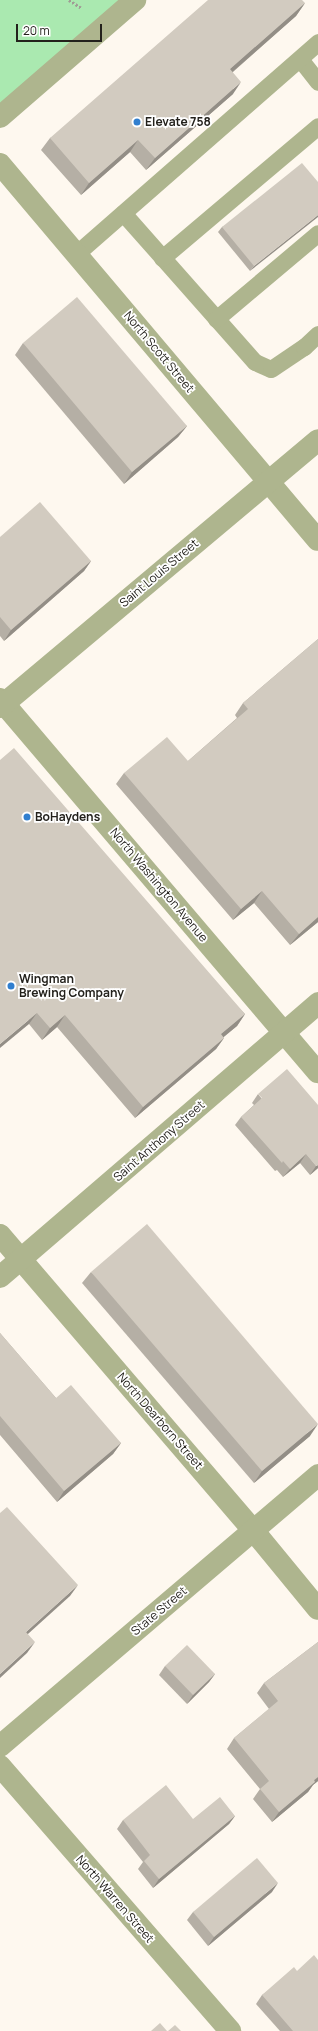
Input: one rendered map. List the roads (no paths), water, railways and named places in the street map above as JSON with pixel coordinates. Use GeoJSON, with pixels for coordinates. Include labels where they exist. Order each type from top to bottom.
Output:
{"type":"FeatureCollection","features":[{"type":"Feature","properties":{"kind":"street"},"geometry":{"type":"LineString","coordinates":[[0,117],[135,0]]}},
{"type":"Feature","properties":{"kind":"street","name":"North Scott Street"},"geometry":{"type":"LineString","coordinates":[[0,164],[318,540]]}},
{"type":"Feature","properties":{"kind":"street","name":"Saint Louis Street"},"geometry":{"type":"LineString","coordinates":[[1,703],[318,440]]}},
{"type":"Feature","properties":{"kind":"street","name":"North Washington Avenue"},"geometry":{"type":"LineString","coordinates":[[1,703],[318,1072]]}},
{"type":"Feature","properties":{"kind":"street","name":"Saint Anthony Street"},"geometry":{"type":"LineString","coordinates":[[0,1277],[318,1003]]}},
{"type":"Feature","properties":{"kind":"street","name":"North Dearborn Street"},"geometry":{"type":"LineString","coordinates":[[0,1235],[253,1530],[318,1609]]}},
{"type":"Feature","properties":{"kind":"street","name":"State Street"},"geometry":{"type":"LineString","coordinates":[[0,1746],[318,1476]]}},
{"type":"Feature","properties":{"kind":"street","name":"North Warren Street"},"geometry":{"type":"LineString","coordinates":[[0,1766],[230,2031]]}},
{"type":"Feature","properties":{"kind":"lane"},"geometry":{"type":"LineString","coordinates":[[76,254],[123,213],[141,195],[318,42]]}},
{"type":"Feature","properties":{"kind":"lane"},"geometry":{"type":"LineString","coordinates":[[300,59],[318,82]]}},
{"type":"Feature","properties":{"kind":"lane"},"geometry":{"type":"LineString","coordinates":[[162,258],[318,126]]}},
{"type":"Feature","properties":{"kind":"lane"},"geometry":{"type":"LineString","coordinates":[[123,213],[255,362],[271,369],[304,347],[318,334]]}},
{"type":"Feature","properties":{"kind":"lane"},"geometry":{"type":"LineString","coordinates":[[216,319],[318,233]]}},
{"type":"Feature","properties":{"kind":"place","name":"Elevate 758"},"geometry":{"type":"Point","coordinates":[137,122]}},
{"type":"Feature","properties":{"kind":"place","name":"BoHaydens"},"geometry":{"type":"Point","coordinates":[27,817]}},
{"type":"Feature","properties":{"kind":"place","name":"Wingman Brewing Company"},"geometry":{"type":"Point","coordinates":[11,986]}}]}
